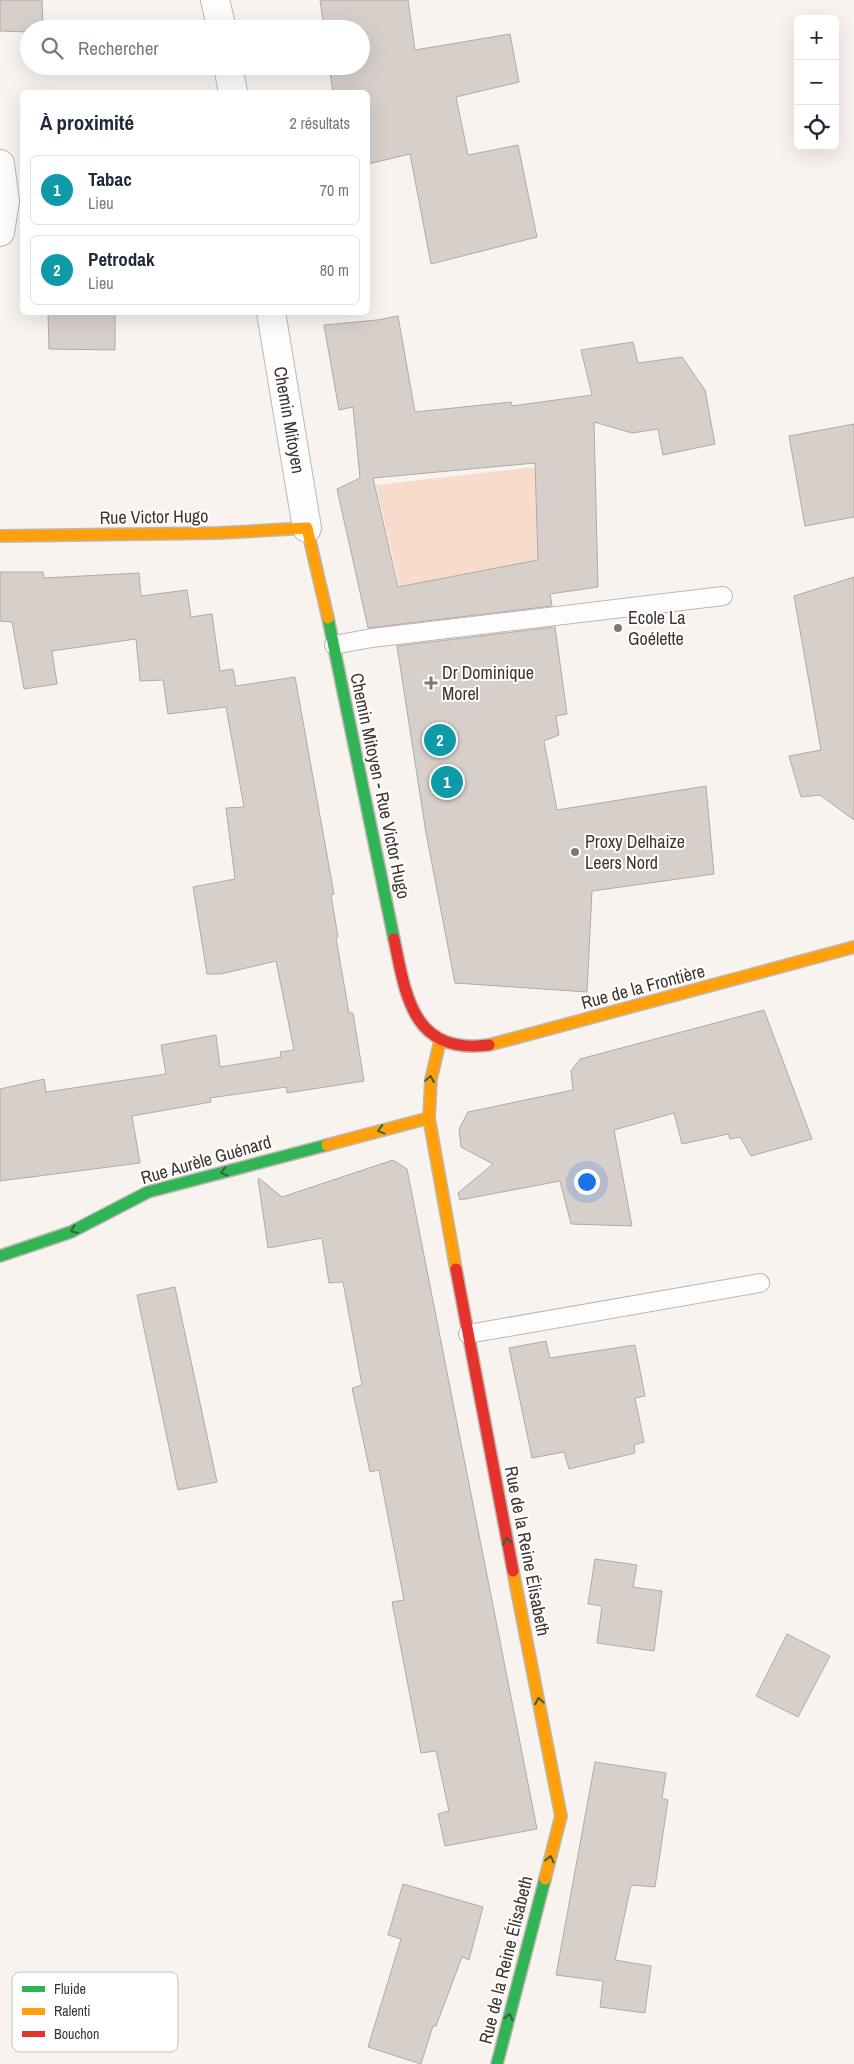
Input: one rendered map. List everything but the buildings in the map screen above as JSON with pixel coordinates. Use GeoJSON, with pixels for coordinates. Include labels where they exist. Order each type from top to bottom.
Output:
{"type":"FeatureCollection","features":[{"type":"Feature","properties":{"kind":"street"},"geometry":{"type":"LineString","coordinates":[[215,0],[220,20]]}},
{"type":"Feature","properties":{"kind":"street"},"geometry":{"type":"LineString","coordinates":[[230,75],[233,90]]}},
{"type":"Feature","properties":{"kind":"street"},"geometry":{"type":"LineString","coordinates":[[0,164],[5,201],[0,232]]}},
{"type":"Feature","properties":{"kind":"street","name":"Chemin Mitoyen"},"geometry":{"type":"LineString","coordinates":[[272,315],[307,528]]}},
{"type":"Feature","properties":{"kind":"street","name":"Rue Victor Hugo"},"geometry":{"type":"LineString","coordinates":[[0,536],[219,533],[307,528]]}},
{"type":"Feature","properties":{"kind":"street","name":"Chemin Mitoyen - Rue Victor Hugo"},"geometry":{"type":"LineString","coordinates":[[307,528],[334,645],[404,988],[416,1018],[427,1032],[440,1041]]}},
{"type":"Feature","properties":{"kind":"street","name":"Rue de la Frontière"},"geometry":{"type":"LineString","coordinates":[[440,1041],[468,1048],[492,1046],[854,947]]}},
{"type":"Feature","properties":{"kind":"street","name":"Rue de la Reine Élisabeth"},"geometry":{"type":"LineString","coordinates":[[440,1041],[432,1067],[428,1094],[428,1118],[561,1816],[497,2064]]}},
{"type":"Feature","properties":{"kind":"street","name":"Rue Aurèle Guénard"},"geometry":{"type":"LineString","coordinates":[[0,1256],[70,1232],[148,1192],[428,1118]]}},
{"type":"Feature","properties":{"kind":"lane"},"geometry":{"type":"LineString","coordinates":[[334,645],[381,637],[723,596]]}},
{"type":"Feature","properties":{"kind":"lane"},"geometry":{"type":"LineString","coordinates":[[468,1334],[760,1283]]}},
{"type":"Feature","properties":{"kind":"shaded area"},"geometry":{"type":"Polygon","coordinates":[[[535,467],[541,560],[400,589],[376,485],[535,467]]]}},
{"type":"Feature","properties":{"kind":"traffic: fast"},"geometry":{"type":"LineString","coordinates":[[328,618],[394,939]]}},
{"type":"Feature","properties":{"kind":"traffic: fast"},"geometry":{"type":"LineString","coordinates":[[0,1256],[71,1232],[148,1192],[327,1145]]}},
{"type":"Feature","properties":{"kind":"traffic: fast"},"geometry":{"type":"LineString","coordinates":[[497,2064],[545,1879]]}},
{"type":"Feature","properties":{"kind":"traffic: slow"},"geometry":{"type":"LineString","coordinates":[[0,536],[219,533],[307,528],[328,618]]}},
{"type":"Feature","properties":{"kind":"traffic: slow"},"geometry":{"type":"LineString","coordinates":[[489,1045],[854,947]]}},
{"type":"Feature","properties":{"kind":"traffic: slow"},"geometry":{"type":"LineString","coordinates":[[440,1041],[431,1079],[429,1118],[456,1269]]}},
{"type":"Feature","properties":{"kind":"traffic: slow"},"geometry":{"type":"LineString","coordinates":[[327,1145],[429,1118]]}},
{"type":"Feature","properties":{"kind":"traffic: slow"},"geometry":{"type":"LineString","coordinates":[[513,1571],[561,1816],[545,1879]]}},
{"type":"Feature","properties":{"kind":"traffic: jam"},"geometry":{"type":"LineString","coordinates":[[394,939],[409,1001],[418,1018],[429,1031],[444,1041],[464,1046],[489,1045]]}},
{"type":"Feature","properties":{"kind":"traffic: jam"},"geometry":{"type":"LineString","coordinates":[[456,1269],[513,1571]]}},
{"type":"Feature","properties":{"kind":"place","name":"Ecole La Goélette"},"geometry":{"type":"Point","coordinates":[618,628]}},
{"type":"Feature","properties":{"kind":"place","name":"Dr Dominique Morel"},"geometry":{"type":"Point","coordinates":[431,683]}},
{"type":"Feature","properties":{"kind":"place","name":"Petrodak"},"geometry":{"type":"Point","coordinates":[440,740]}},
{"type":"Feature","properties":{"kind":"place","name":"Tabac"},"geometry":{"type":"Point","coordinates":[447,782]}},
{"type":"Feature","properties":{"kind":"place","name":"Proxy Delhaize Leers Nord"},"geometry":{"type":"Point","coordinates":[575,852]}}]}
